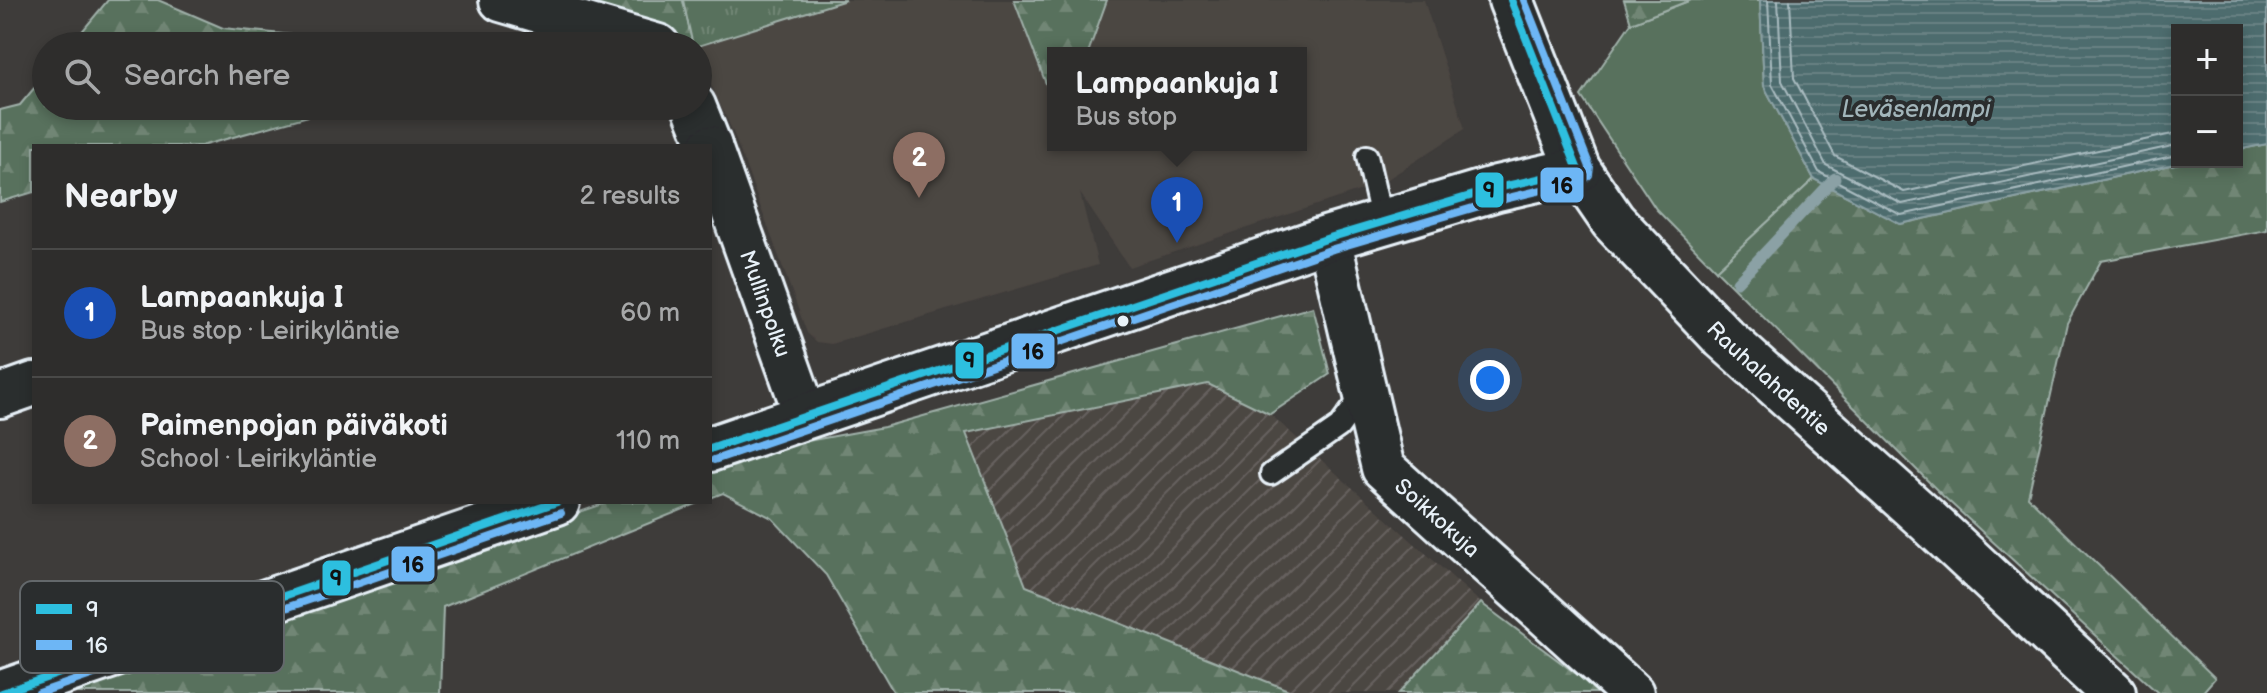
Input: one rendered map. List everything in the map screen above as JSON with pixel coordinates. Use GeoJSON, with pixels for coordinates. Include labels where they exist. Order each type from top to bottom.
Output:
{"type":"FeatureCollection","features":[{"type":"Feature","properties":{"kind":"street"},"geometry":{"type":"LineString","coordinates":[[501,0],[610,32]]}},
{"type":"Feature","properties":{"kind":"street","name":"Rauhalahdentie"},"geometry":{"type":"LineString","coordinates":[[1511,0],[1578,170],[1613,221],[1724,338],[1925,518],[2113,693]]}},
{"type":"Feature","properties":{"kind":"street","name":"Mullinpolku"},"geometry":{"type":"LineString","coordinates":[[699,120],[708,144]]}},
{"type":"Feature","properties":{"kind":"street","name":"Mullinpolku"},"geometry":{"type":"LineString","coordinates":[[712,154],[806,416]]}},
{"type":"Feature","properties":{"kind":"street"},"geometry":{"type":"LineString","coordinates":[[712,448],[1329,238],[1497,188],[1578,170]]}},
{"type":"Feature","properties":{"kind":"street","name":"Soikkokuja"},"geometry":{"type":"LineString","coordinates":[[1329,238],[1383,468],[1632,693]]}},
{"type":"Feature","properties":{"kind":"street"},"geometry":{"type":"LineString","coordinates":[[0,396],[32,385]]}},
{"type":"Feature","properties":{"kind":"street"},"geometry":{"type":"LineString","coordinates":[[284,596],[551,504]]}},
{"type":"Feature","properties":{"kind":"street"},"geometry":{"type":"LineString","coordinates":[[2,693],[60,673]]}},
{"type":"Feature","properties":{"kind":"lane"},"geometry":{"type":"LineString","coordinates":[[1367,156],[1382,222]]}},
{"type":"Feature","properties":{"kind":"lane"},"geometry":{"type":"LineString","coordinates":[[1271,474],[1339,427],[1365,392]]}},
{"type":"Feature","properties":{"kind":"shaded area"},"geometry":{"type":"Polygon","coordinates":[[[683,0],[1013,0],[1047,87],[1047,151],[1307,151],[1307,47],[1090,47],[1107,0],[1424,0],[1465,129],[1380,184],[1129,267],[1080,193],[1098,265],[832,344],[817,342],[807,333],[733,132],[712,87],[712,32],[690,32],[683,0]]]}},
{"type":"Feature","properties":{"kind":"shaded area"},"geometry":{"type":"Polygon","coordinates":[[[1208,384],[1270,414],[1481,603],[1399,693],[1296,693],[1026,586],[966,432],[1208,384]]]}},
{"type":"Feature","properties":{"kind":"green space"},"geometry":{"type":"Polygon","coordinates":[[[108,0],[158,0],[223,28],[263,32],[82,32],[108,0]]]}},
{"type":"Feature","properties":{"kind":"green space"},"geometry":{"type":"Polygon","coordinates":[[[577,0],[683,0],[690,32],[656,32],[577,0]]]}},
{"type":"Feature","properties":{"kind":"green space"},"geometry":{"type":"Polygon","coordinates":[[[683,0],[846,0],[712,42],[712,32],[690,32],[683,0]]]}},
{"type":"Feature","properties":{"kind":"green space"},"geometry":{"type":"Polygon","coordinates":[[[1014,0],[1107,0],[1090,47],[1047,47],[1047,86],[1014,0]]]}},
{"type":"Feature","properties":{"kind":"green space"},"geometry":{"type":"Polygon","coordinates":[[[1624,0],[1691,0],[1631,23],[1624,0]]]}},
{"type":"Feature","properties":{"kind":"green space"},"geometry":{"type":"Polygon","coordinates":[[[1691,0],[1760,0],[1764,86],[1814,179],[1716,270],[1656,209],[1581,96],[1631,23],[1691,0]]]}},
{"type":"Feature","properties":{"kind":"green space"},"geometry":{"type":"Polygon","coordinates":[[[32,91],[32,120],[294,120],[208,144],[32,144],[32,193],[0,202],[0,110],[20,105],[32,91]]]}},
{"type":"Feature","properties":{"kind":"green space"},"geometry":{"type":"Polygon","coordinates":[[[2267,144],[2267,230],[2101,261],[2067,323],[2028,497],[2215,678],[2202,693],[2158,693],[1943,496],[1716,270],[1814,179],[1901,224],[2171,165],[2171,168],[2243,168],[2243,149],[2267,144]]]}},
{"type":"Feature","properties":{"kind":"green space"},"geometry":{"type":"Polygon","coordinates":[[[1313,307],[1330,374],[1270,414],[1208,384],[966,433],[1026,586],[1296,693],[894,693],[826,575],[772,518],[723,493],[712,497],[712,470],[802,442],[884,427],[1313,307]]]}},
{"type":"Feature","properties":{"kind":"green space"},"geometry":{"type":"Polygon","coordinates":[[[603,504],[696,504],[443,607],[440,693],[47,693],[106,673],[284,673],[284,612],[603,504]]]}},
{"type":"Feature","properties":{"kind":"green space"},"geometry":{"type":"Polygon","coordinates":[[[1481,603],[1602,693],[1399,693],[1481,603]]]}},
{"type":"Feature","properties":{"kind":"water","name":"Leväsenlampi"},"geometry":{"type":"Polygon","coordinates":[[[1760,0],[2267,0],[2267,144],[2243,149],[2243,24],[2171,24],[2171,165],[1900,224],[1814,179],[1764,86],[1760,0]]]}},
{"type":"Feature","properties":{"kind":"waterway"},"geometry":{"type":"LineString","coordinates":[[1737,282],[1835,178]]}},
{"type":"Feature","properties":{"kind":"transit line","name":"9"},"geometry":{"type":"LineString","coordinates":[[712,448],[1329,238],[1497,188],[1578,170],[1511,0]]}},
{"type":"Feature","properties":{"kind":"transit line","name":"16"},"geometry":{"type":"LineString","coordinates":[[714,460],[1333,249],[1500,200],[1584,180],[1589,175],[1590,167],[1524,0]]}},
{"type":"Feature","properties":{"kind":"transit line","name":"9"},"geometry":{"type":"LineString","coordinates":[[284,596],[551,504]]}},
{"type":"Feature","properties":{"kind":"transit line","name":"16"},"geometry":{"type":"LineString","coordinates":[[284,609],[561,513]]}},
{"type":"Feature","properties":{"kind":"transit line","name":"9"},"geometry":{"type":"LineString","coordinates":[[2,693],[60,673]]}},
{"type":"Feature","properties":{"kind":"transit line","name":"16"},"geometry":{"type":"LineString","coordinates":[[39,693],[97,673]]}},
{"type":"Feature","properties":{"kind":"place","name":"Paimenpojan päiväkoti"},"geometry":{"type":"Point","coordinates":[919,198]}},
{"type":"Feature","properties":{"kind":"place","name":"Lampaankuja I"},"geometry":{"type":"Point","coordinates":[1177,243]}}]}
